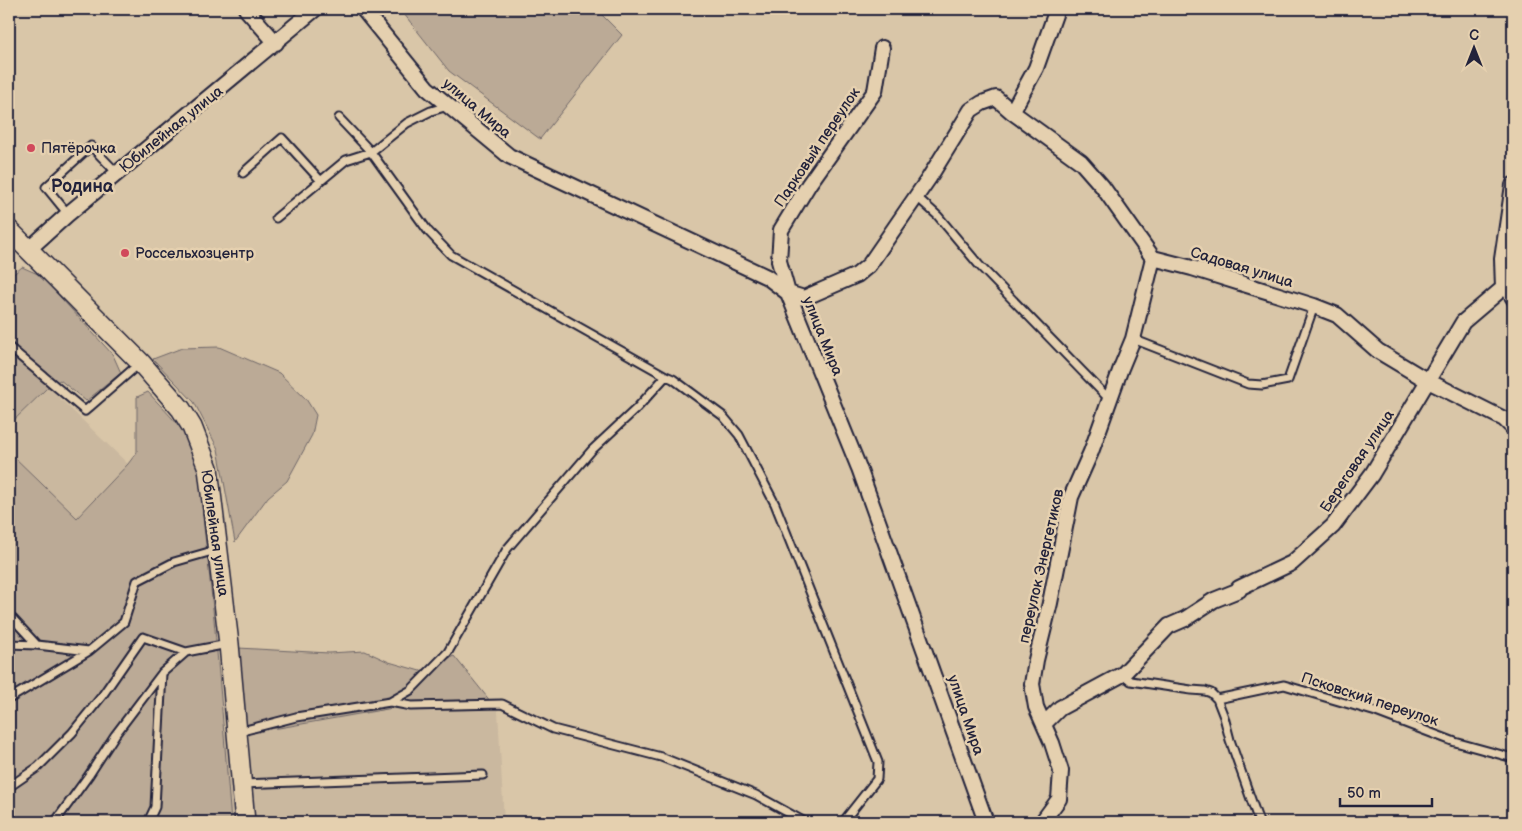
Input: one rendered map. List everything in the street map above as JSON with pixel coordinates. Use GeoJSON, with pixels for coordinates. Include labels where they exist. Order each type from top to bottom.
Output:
{"type":"FeatureCollection","features":[{"type":"Feature","properties":{"kind":"street"},"geometry":{"type":"LineString","coordinates":[[246,9],[276,43]]}},
{"type":"Feature","properties":{"kind":"street","name":"Юбилейная улица"},"geometry":{"type":"LineString","coordinates":[[28,250],[68,214],[315,9]]}},
{"type":"Feature","properties":{"kind":"street","name":"улица Мира"},"geometry":{"type":"LineString","coordinates":[[363,9],[427,88],[509,156],[767,277],[788,293],[859,468],[986,822]]}},
{"type":"Feature","properties":{"kind":"street"},"geometry":{"type":"LineString","coordinates":[[1012,112],[1036,68],[1057,9]]}},
{"type":"Feature","properties":{"kind":"street","name":"Парковый переулок"},"geometry":{"type":"LineString","coordinates":[[788,293],[779,261],[781,230],[809,184],[875,91],[882,48]]}},
{"type":"Feature","properties":{"kind":"street"},"geometry":{"type":"LineString","coordinates":[[788,293],[804,298],[857,275],[869,265],[971,110],[982,103],[996,98],[1012,112],[1081,162],[1102,186],[1152,258]]}},
{"type":"Feature","properties":{"kind":"street"},"geometry":{"type":"LineString","coordinates":[[1503,288],[1502,259],[1513,185]]}},
{"type":"Feature","properties":{"kind":"street","name":"Юбилейная улица"},"geometry":{"type":"LineString","coordinates":[[9,230],[141,362],[181,409],[192,427],[208,468],[219,549],[245,822]]}},
{"type":"Feature","properties":{"kind":"street","name":"Садовая улица"},"geometry":{"type":"LineString","coordinates":[[1152,258],[1192,268],[1314,306],[1337,316],[1378,351],[1428,381],[1504,419],[1513,428]]}},
{"type":"Feature","properties":{"kind":"street","name":"переулок Энергетиков"},"geometry":{"type":"LineString","coordinates":[[1042,822],[1059,799],[1061,770],[1036,706],[1032,684],[1036,660],[1050,603],[1071,497],[1091,452],[1133,339],[1152,258]]}},
{"type":"Feature","properties":{"kind":"street","name":"Береговая улица"},"geometry":{"type":"LineString","coordinates":[[1044,724],[1060,708],[1123,674],[1169,626],[1185,619],[1214,600],[1292,563],[1333,526],[1372,474],[1463,322],[1503,288]]}},
{"type":"Feature","properties":{"kind":"lane"},"geometry":{"type":"LineString","coordinates":[[276,218],[346,160],[371,152],[407,123],[448,106]]}},
{"type":"Feature","properties":{"kind":"lane"},"geometry":{"type":"LineString","coordinates":[[340,118],[371,152],[428,231],[451,255],[673,379],[723,416],[739,435],[775,504],[878,762],[877,779],[843,822]]}},
{"type":"Feature","properties":{"kind":"lane"},"geometry":{"type":"LineString","coordinates":[[243,173],[282,138],[321,181]]}},
{"type":"Feature","properties":{"kind":"lane"},"geometry":{"type":"LineString","coordinates":[[68,214],[46,188],[91,146],[117,173]]}},
{"type":"Feature","properties":{"kind":"lane"},"geometry":{"type":"LineString","coordinates":[[916,196],[938,216],[979,265],[1110,400]]}},
{"type":"Feature","properties":{"kind":"lane"},"geometry":{"type":"LineString","coordinates":[[1503,288],[1513,304]]}},
{"type":"Feature","properties":{"kind":"lane"},"geometry":{"type":"LineString","coordinates":[[1133,339],[1248,384],[1262,385],[1288,380],[1314,306]]}},
{"type":"Feature","properties":{"kind":"lane"},"geometry":{"type":"LineString","coordinates":[[9,347],[85,411],[141,362]]}},
{"type":"Feature","properties":{"kind":"lane"},"geometry":{"type":"LineString","coordinates":[[238,733],[296,718],[390,702],[411,690],[448,652],[507,549],[592,450],[637,408],[666,376]]}},
{"type":"Feature","properties":{"kind":"lane"},"geometry":{"type":"LineString","coordinates":[[9,699],[90,651],[124,622],[137,581],[174,562],[219,549]]}},
{"type":"Feature","properties":{"kind":"lane"},"geometry":{"type":"LineString","coordinates":[[9,618],[13,619],[37,645]]}},
{"type":"Feature","properties":{"kind":"lane"},"geometry":{"type":"LineString","coordinates":[[9,787],[38,768],[72,733],[102,696],[143,637],[186,652],[229,644]]}},
{"type":"Feature","properties":{"kind":"lane"},"geometry":{"type":"LineString","coordinates":[[9,644],[90,651]]}},
{"type":"Feature","properties":{"kind":"lane"},"geometry":{"type":"LineString","coordinates":[[55,822],[115,735],[162,673],[186,652]]}},
{"type":"Feature","properties":{"kind":"lane"},"geometry":{"type":"LineString","coordinates":[[148,822],[155,807],[162,673]]}},
{"type":"Feature","properties":{"kind":"lane"},"geometry":{"type":"LineString","coordinates":[[1123,674],[1131,681],[1205,691],[1211,693],[1217,699],[1259,822]]}},
{"type":"Feature","properties":{"kind":"lane","name":"Псковский переулок"},"geometry":{"type":"LineString","coordinates":[[1217,699],[1284,685],[1376,712],[1455,742],[1513,758]]}},
{"type":"Feature","properties":{"kind":"lane"},"geometry":{"type":"LineString","coordinates":[[390,702],[411,706],[502,704],[553,729],[661,757],[756,795],[805,822]]}},
{"type":"Feature","properties":{"kind":"lane"},"geometry":{"type":"LineString","coordinates":[[242,784],[484,775]]}},
{"type":"Feature","properties":{"kind":"shaded area"},"geometry":{"type":"Polygon","coordinates":[[[400,9],[596,9],[622,35],[540,139],[449,71],[400,9]]]}},
{"type":"Feature","properties":{"kind":"shaded area"},"geometry":{"type":"Polygon","coordinates":[[[22,267],[40,275],[113,355],[121,373],[86,401],[60,380],[48,387],[9,425],[9,278],[22,267]]]}},
{"type":"Feature","properties":{"kind":"shaded area"},"geometry":{"type":"Polygon","coordinates":[[[219,347],[279,373],[306,399],[316,415],[312,435],[287,481],[268,497],[235,542],[218,449],[194,402],[153,359],[182,348],[219,347]]]}},
{"type":"Feature","properties":{"kind":"shaded area"},"geometry":{"type":"Polygon","coordinates":[[[48,387],[128,464],[77,518],[9,452],[9,425],[48,387]]]}},
{"type":"Feature","properties":{"kind":"shaded area"},"geometry":{"type":"Polygon","coordinates":[[[148,392],[188,438],[196,454],[198,464],[216,638],[231,822],[9,822],[9,452],[77,518],[137,452],[137,397],[148,392]]]}},
{"type":"Feature","properties":{"kind":"shaded area"},"geometry":{"type":"Polygon","coordinates":[[[238,648],[329,653],[365,651],[389,662],[420,671],[454,656],[495,707],[393,708],[279,728],[246,730],[238,648]]]}},
{"type":"Feature","properties":{"kind":"shaded area"},"geometry":{"type":"Polygon","coordinates":[[[495,707],[498,711],[504,822],[231,822],[223,731],[279,728],[393,708],[495,707]]]}},
{"type":"Feature","properties":{"kind":"place","name":"Пятёрочка"},"geometry":{"type":"Point","coordinates":[31,148]}},
{"type":"Feature","properties":{"kind":"place","name":"Россельхозцентр"},"geometry":{"type":"Point","coordinates":[125,253]}},
{"type":"Feature","properties":{"kind":"district","name":"Родина"},"geometry":{"type":"Point","coordinates":[82,186]}}]}
